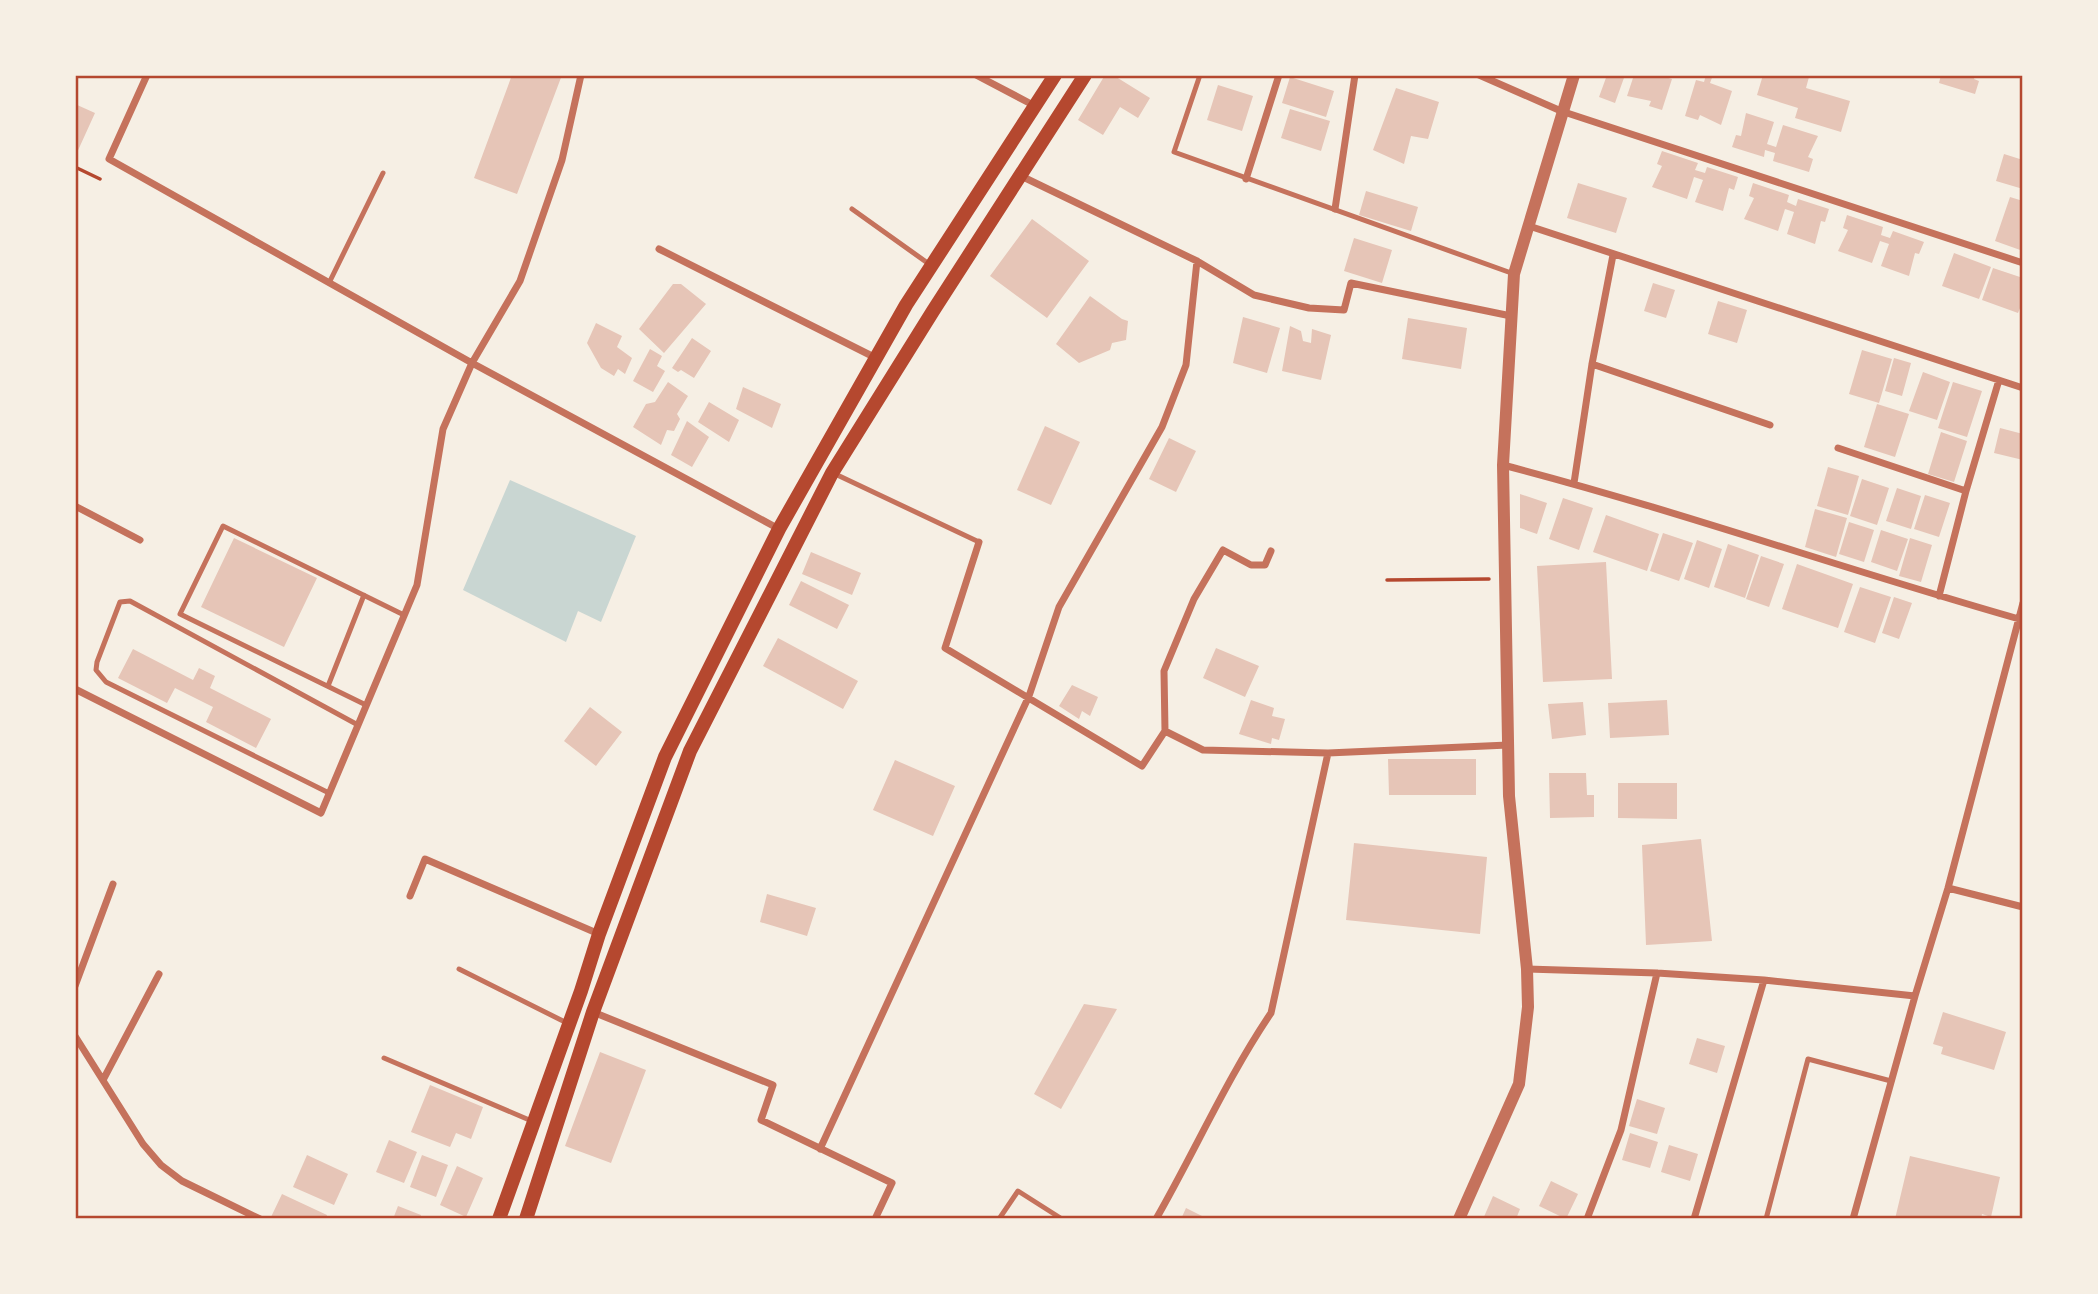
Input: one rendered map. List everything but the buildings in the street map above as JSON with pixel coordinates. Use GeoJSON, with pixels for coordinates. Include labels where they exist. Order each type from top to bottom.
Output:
{"type":"FeatureCollection","features":[{"type":"Feature","properties":{"kind":"main road"},"geometry":{"type":"LineString","coordinates":[[499,1219],[599,934],[665,757],[779,528],[876,358],[931,266],[1055,75]]}},
{"type":"Feature","properties":{"kind":"main road"},"geometry":{"type":"LineString","coordinates":[[526,1219],[593,1012],[690,751],[832,472],[1085,75]]}},
{"type":"Feature","properties":{"kind":"main road"},"geometry":{"type":"LineString","coordinates":[[999,162],[1020,176]]}},
{"type":"Feature","properties":{"kind":"main road"},"geometry":{"type":"LineString","coordinates":[[650,801],[668,809]]}},
{"type":"Feature","properties":{"kind":"street"},"geometry":{"type":"LineString","coordinates":[[147,75],[109,159],[472,363],[779,528]]}},
{"type":"Feature","properties":{"kind":"street"},"geometry":{"type":"LineString","coordinates":[[75,689],[321,813],[416,585],[443,429],[472,363],[520,281],[562,160],[581,75]]}},
{"type":"Feature","properties":{"kind":"street"},"geometry":{"type":"LineString","coordinates":[[976,75],[1035,107]]}},
{"type":"Feature","properties":{"kind":"street"},"geometry":{"type":"LineString","coordinates":[[1246,178],[1279,75]]}},
{"type":"Feature","properties":{"kind":"street"},"geometry":{"type":"LineString","coordinates":[[1335,209],[1355,75]]}},
{"type":"Feature","properties":{"kind":"street"},"geometry":{"type":"LineString","coordinates":[[1479,75],[1561,111],[2023,263]]}},
{"type":"Feature","properties":{"kind":"street"},"geometry":{"type":"LineString","coordinates":[[1459,1219],[1519,1084],[1528,1007],[1527,969],[1509,796],[1503,465],[1514,274],[1574,75]]}},
{"type":"Feature","properties":{"kind":"street"},"geometry":{"type":"LineString","coordinates":[[1020,176],[1197,261],[1254,295],[1309,308],[1344,310],[1351,283],[1511,316]]}},
{"type":"Feature","properties":{"kind":"street"},"geometry":{"type":"LineString","coordinates":[[1529,226],[2023,388]]}},
{"type":"Feature","properties":{"kind":"street"},"geometry":{"type":"LineString","coordinates":[[659,248],[876,358]]}},
{"type":"Feature","properties":{"kind":"street"},"geometry":{"type":"LineString","coordinates":[[1574,483],[1592,364],[1613,254]]}},
{"type":"Feature","properties":{"kind":"street"},"geometry":{"type":"LineString","coordinates":[[820,1149],[1029,696],[1059,607],[1162,427],[1186,365],[1197,261]]}},
{"type":"Feature","properties":{"kind":"street"},"geometry":{"type":"LineString","coordinates":[[1592,364],[1770,425]]}},
{"type":"Feature","properties":{"kind":"street"},"geometry":{"type":"LineString","coordinates":[[1939,596],[1999,380]]}},
{"type":"Feature","properties":{"kind":"street"},"geometry":{"type":"LineString","coordinates":[[1838,448],[1966,491]]}},
{"type":"Feature","properties":{"kind":"street"},"geometry":{"type":"LineString","coordinates":[[1503,465],[1574,483],[1939,596],[2020,618]]}},
{"type":"Feature","properties":{"kind":"street"},"geometry":{"type":"LineString","coordinates":[[75,506],[140,540]]}},
{"type":"Feature","properties":{"kind":"street"},"geometry":{"type":"LineString","coordinates":[[979,542],[945,648],[1142,766],[1165,731],[1164,671],[1199,589],[1223,550],[1251,565],[1265,565],[1271,551]]}},
{"type":"Feature","properties":{"kind":"street"},"geometry":{"type":"LineString","coordinates":[[1853,1219],[1948,888],[2023,603]]}},
{"type":"Feature","properties":{"kind":"street"},"geometry":{"type":"LineString","coordinates":[[1165,731],[1203,750],[1328,753],[1509,745]]}},
{"type":"Feature","properties":{"kind":"street"},"geometry":{"type":"LineString","coordinates":[[1156,1219],[1251,1042],[1270,1013],[1328,753]]}},
{"type":"Feature","properties":{"kind":"street"},"geometry":{"type":"LineString","coordinates":[[410,896],[425,859],[599,934]]}},
{"type":"Feature","properties":{"kind":"street"},"geometry":{"type":"LineString","coordinates":[[75,986],[113,884]]}},
{"type":"Feature","properties":{"kind":"street"},"geometry":{"type":"LineString","coordinates":[[1948,888],[2023,907]]}},
{"type":"Feature","properties":{"kind":"street"},"geometry":{"type":"LineString","coordinates":[[1527,969],[1764,979],[1915,996]]}},
{"type":"Feature","properties":{"kind":"street"},"geometry":{"type":"LineString","coordinates":[[1587,1219],[1621,1129],[1657,973]]}},
{"type":"Feature","properties":{"kind":"street"},"geometry":{"type":"LineString","coordinates":[[103,1080],[159,974]]}},
{"type":"Feature","properties":{"kind":"street"},"geometry":{"type":"LineString","coordinates":[[1694,1219],[1764,979]]}},
{"type":"Feature","properties":{"kind":"street"},"geometry":{"type":"LineString","coordinates":[[593,1012],[774,1085],[761,1120],[891,1183],[875,1219]]}},
{"type":"Feature","properties":{"kind":"street"},"geometry":{"type":"LineString","coordinates":[[75,1036],[143,1144],[161,1165],[182,1181],[260,1219]]}},
{"type":"Feature","properties":{"kind":"lane"},"geometry":{"type":"LineString","coordinates":[[1200,75],[1174,152],[1514,274]]}},
{"type":"Feature","properties":{"kind":"lane"},"geometry":{"type":"LineString","coordinates":[[330,281],[383,173]]}},
{"type":"Feature","properties":{"kind":"lane"},"geometry":{"type":"LineString","coordinates":[[852,209],[931,266]]}},
{"type":"Feature","properties":{"kind":"lane"},"geometry":{"type":"LineString","coordinates":[[832,472],[979,542]]}},
{"type":"Feature","properties":{"kind":"lane"},"geometry":{"type":"LineString","coordinates":[[366,705],[180,614],[223,526],[404,615]]}},
{"type":"Feature","properties":{"kind":"lane"},"geometry":{"type":"LineString","coordinates":[[328,686],[364,595]]}},
{"type":"Feature","properties":{"kind":"lane"},"geometry":{"type":"LineString","coordinates":[[329,793],[106,682],[96,670],[97,662],[120,602],[130,601],[358,725]]}},
{"type":"Feature","properties":{"kind":"lane"},"geometry":{"type":"LineString","coordinates":[[460,969],[569,1024]]}},
{"type":"Feature","properties":{"kind":"lane"},"geometry":{"type":"LineString","coordinates":[[383,1058],[534,1122]]}},
{"type":"Feature","properties":{"kind":"lane"},"geometry":{"type":"LineString","coordinates":[[1766,1219],[1808,1059],[1891,1081]]}},
{"type":"Feature","properties":{"kind":"lane"},"geometry":{"type":"LineString","coordinates":[[999,1219],[1018,1191],[1062,1219]]}},
{"type":"Feature","properties":{"kind":"path"},"geometry":{"type":"LineString","coordinates":[[75,167],[100,179]]}},
{"type":"Feature","properties":{"kind":"path"},"geometry":{"type":"LineString","coordinates":[[1387,580],[1505,579]]}},
{"type":"Feature","properties":{"kind":"shaded area"},"geometry":{"type":"Polygon","coordinates":[[[510,480],[636,536],[601,622],[578,611],[566,642],[463,590],[510,480]]]}}]}
